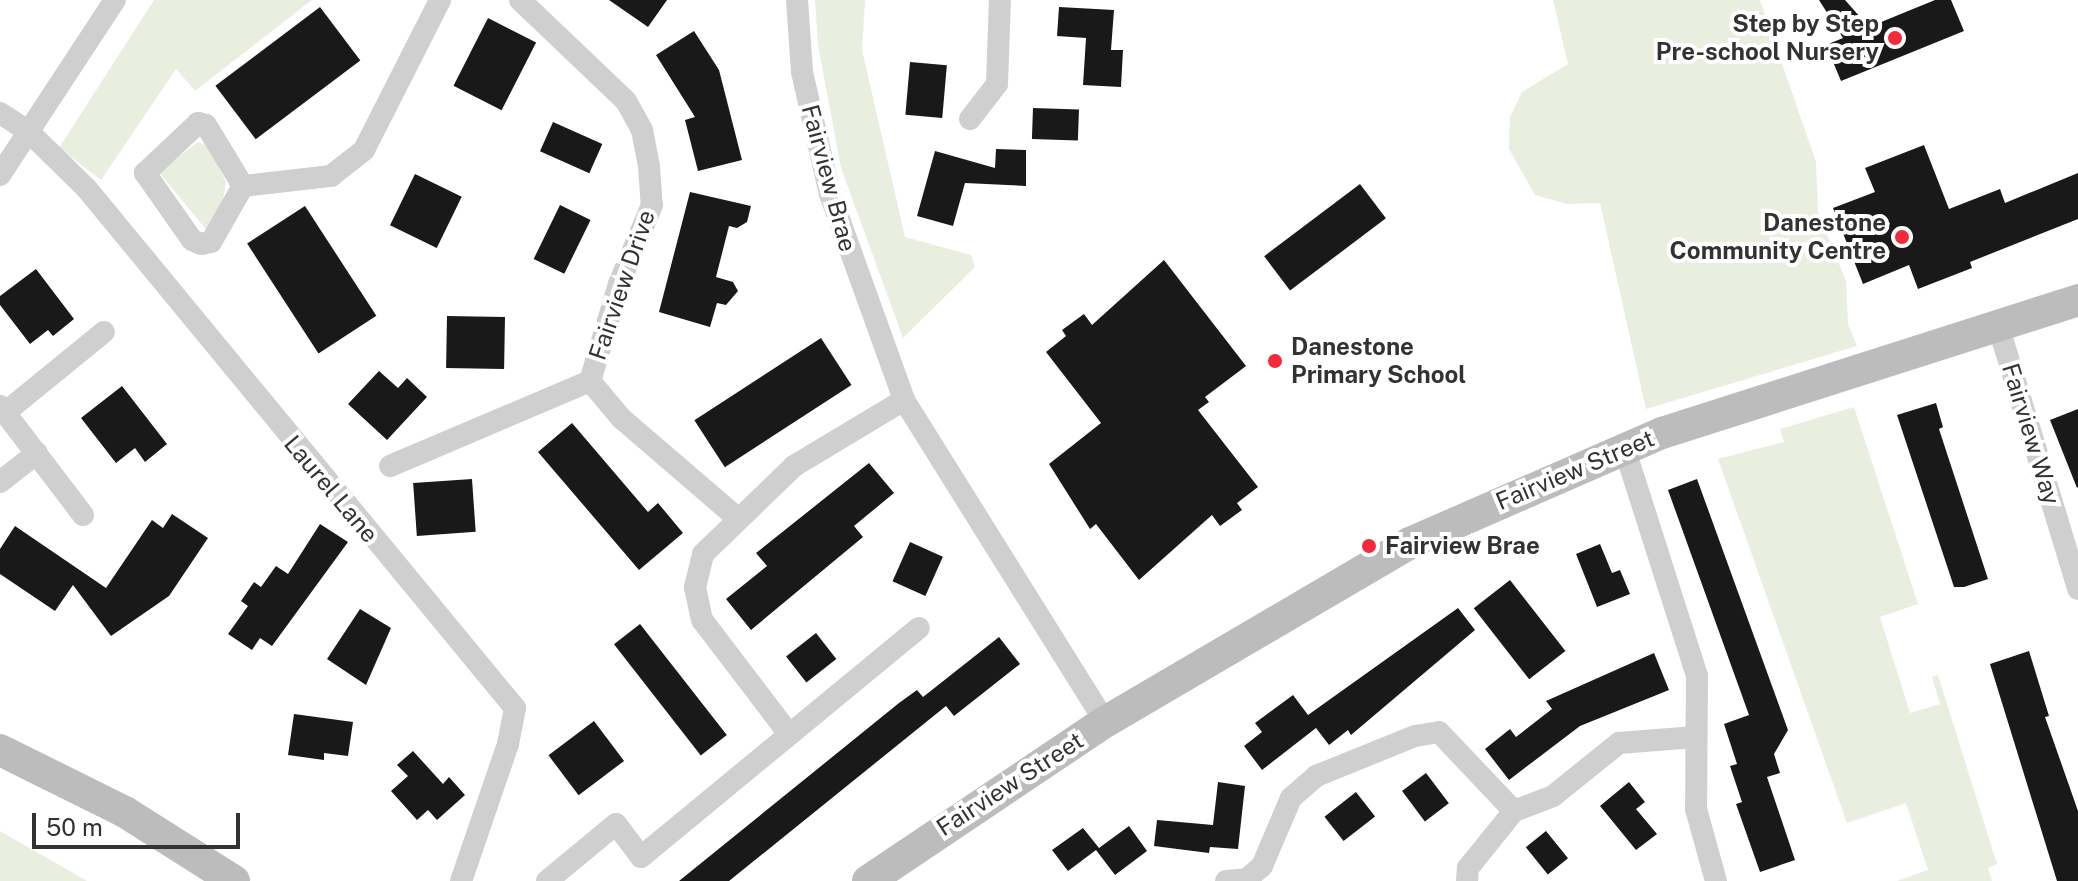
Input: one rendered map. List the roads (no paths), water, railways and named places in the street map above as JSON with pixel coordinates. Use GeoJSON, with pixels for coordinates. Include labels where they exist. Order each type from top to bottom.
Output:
{"type":"FeatureCollection","features":[{"type":"Feature","properties":{"kind":"street"},"geometry":{"type":"LineString","coordinates":[[0,175],[115,0]]}},
{"type":"Feature","properties":{"kind":"street"},"geometry":{"type":"LineString","coordinates":[[243,186],[331,176],[364,150],[440,0]]}},
{"type":"Feature","properties":{"kind":"street","name":"Fairview Drive"},"geometry":{"type":"LineString","coordinates":[[520,0],[626,101],[642,130],[649,166],[652,205],[619,284],[590,381]]}},
{"type":"Feature","properties":{"kind":"street","name":"Fairview Brae"},"geometry":{"type":"LineString","coordinates":[[797,0],[802,72],[830,194],[904,400],[1105,722]]}},
{"type":"Feature","properties":{"kind":"street"},"geometry":{"type":"LineString","coordinates":[[970,119],[997,84],[1000,0]]}},
{"type":"Feature","properties":{"kind":"street"},"geometry":{"type":"LineString","coordinates":[[0,113],[29,132]]}},
{"type":"Feature","properties":{"kind":"street"},"geometry":{"type":"LineString","coordinates":[[198,123],[206,125],[243,186],[211,242],[201,244],[192,240],[145,173],[198,123]]}},
{"type":"Feature","properties":{"kind":"street","name":"Laurel Lane"},"geometry":{"type":"LineString","coordinates":[[29,132],[87,189],[515,708],[508,744],[461,881]]}},
{"type":"Feature","properties":{"kind":"street","name":"Fairview Street"},"geometry":{"type":"LineString","coordinates":[[868,881],[1105,722],[1410,543],[1624,447],[2078,300]]}},
{"type":"Feature","properties":{"kind":"street","name":"Fairview Way"},"geometry":{"type":"LineString","coordinates":[[1998,325],[2071,542],[2078,589]]}},
{"type":"Feature","properties":{"kind":"street"},"geometry":{"type":"LineString","coordinates":[[83,515],[3,409],[104,332]]}},
{"type":"Feature","properties":{"kind":"street","name":"Fairview Drive"},"geometry":{"type":"LineString","coordinates":[[390,466],[590,381]]}},
{"type":"Feature","properties":{"kind":"street","name":"Fairview Drive"},"geometry":{"type":"LineString","coordinates":[[590,381],[621,418],[736,517]]}},
{"type":"Feature","properties":{"kind":"street"},"geometry":{"type":"LineString","coordinates":[[789,734],[702,620],[695,587],[703,554],[736,517],[794,466],[904,400]]}},
{"type":"Feature","properties":{"kind":"street"},"geometry":{"type":"LineString","coordinates":[[1624,447],[1697,676],[1696,809],[1716,881]]}},
{"type":"Feature","properties":{"kind":"street"},"geometry":{"type":"LineString","coordinates":[[0,482],[37,453]]}},
{"type":"Feature","properties":{"kind":"street"},"geometry":{"type":"LineString","coordinates":[[547,881],[616,824],[641,857],[919,628]]}},
{"type":"Feature","properties":{"kind":"street"},"geometry":{"type":"LineString","coordinates":[[1226,881],[1247,879],[1262,866],[1291,798],[1316,776],[1415,736],[1439,732],[1514,811]]}},
{"type":"Feature","properties":{"kind":"street"},"geometry":{"type":"LineString","coordinates":[[1467,881],[1468,868],[1514,811],[1553,796],[1619,743],[1695,737]]}},
{"type":"Feature","properties":{"kind":"street"},"geometry":{"type":"LineString","coordinates":[[0,750],[125,812],[234,881]]}},
{"type":"Feature","properties":{"kind":"place","name":"Step by Step Pre-school Nursery"},"geometry":{"type":"Point","coordinates":[1895,38]}},
{"type":"Feature","properties":{"kind":"place","name":"Danestone Community Centre"},"geometry":{"type":"Point","coordinates":[1902,237]}},
{"type":"Feature","properties":{"kind":"place","name":"Danestone Primary School"},"geometry":{"type":"Point","coordinates":[1275,361]}},
{"type":"Feature","properties":{"kind":"place","name":"Fairview Brae"},"geometry":{"type":"Point","coordinates":[1369,546]}}]}
